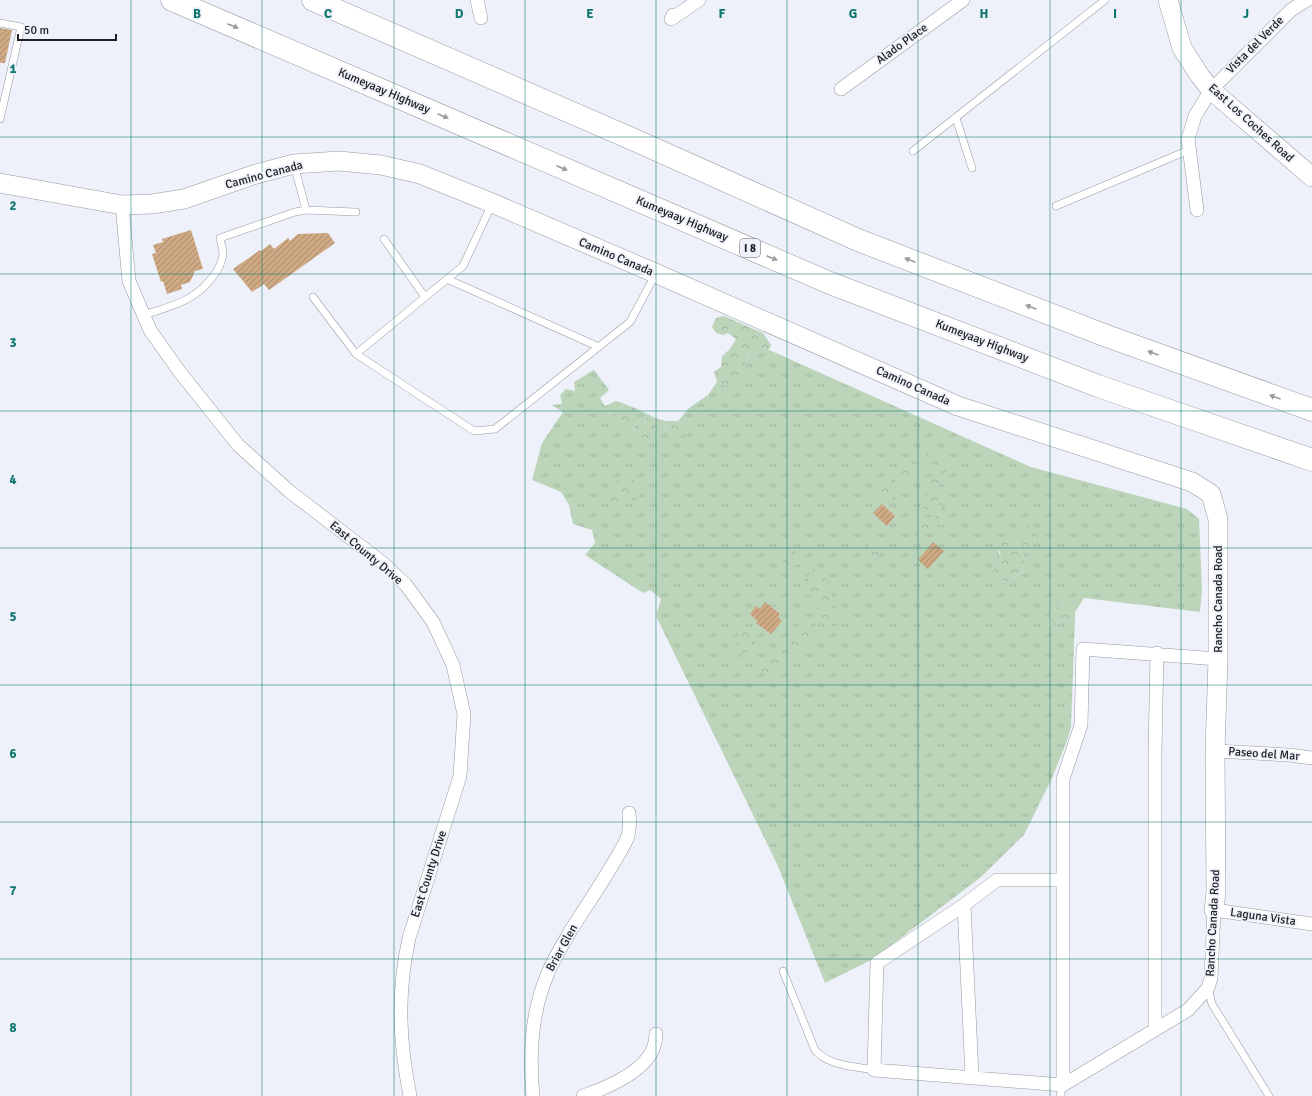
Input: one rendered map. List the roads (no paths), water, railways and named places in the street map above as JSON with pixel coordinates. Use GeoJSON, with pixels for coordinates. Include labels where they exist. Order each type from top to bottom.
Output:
{"type":"FeatureCollection","features":[{"type":"Feature","properties":{"kind":"highway"},"geometry":{"type":"LineString","coordinates":[[159,0],[198,11]]}},
{"type":"Feature","properties":{"kind":"highway","name":"Kumeyaay Highway"},"geometry":{"type":"LineString","coordinates":[[172,0],[830,283],[1098,386],[1312,460]]}},
{"type":"Feature","properties":{"kind":"highway"},"geometry":{"type":"LineString","coordinates":[[321,2],[858,240],[1104,336],[1312,410]]}},
{"type":"Feature","properties":{"kind":"street"},"geometry":{"type":"LineString","coordinates":[[477,0],[481,18]]}},
{"type":"Feature","properties":{"kind":"street"},"geometry":{"type":"LineString","coordinates":[[673,15],[672,19],[699,0]]}},
{"type":"Feature","properties":{"kind":"street","name":"Alado Place"},"geometry":{"type":"LineString","coordinates":[[841,89],[963,0]]}},
{"type":"Feature","properties":{"kind":"street","name":"East Los Coches Road"},"geometry":{"type":"LineString","coordinates":[[1168,0],[1182,48],[1211,90],[1312,177]]}},
{"type":"Feature","properties":{"kind":"street","name":"Vista del Verde"},"geometry":{"type":"LineString","coordinates":[[1197,210],[1188,139],[1195,116],[1211,90],[1291,10],[1307,0]]}},
{"type":"Feature","properties":{"kind":"street","name":"Camino Canada"},"geometry":{"type":"LineString","coordinates":[[0,183],[122,205],[152,204],[184,199],[256,174],[294,164],[339,161],[381,165],[420,174],[492,203],[655,273],[958,406],[1192,482],[1211,494]]}},
{"type":"Feature","properties":{"kind":"street","name":"East County Drive"},"geometry":{"type":"LineString","coordinates":[[122,205],[129,281],[150,330],[179,371],[238,445],[289,491],[384,564],[406,585],[433,622],[453,665],[464,714],[460,776],[411,930],[404,960],[401,989],[401,1041],[410,1096]]}},
{"type":"Feature","properties":{"kind":"street","name":"Rancho Canada Road"},"geometry":{"type":"LineString","coordinates":[[1061,1090],[1188,1010],[1208,988],[1211,978],[1216,892],[1215,751],[1218,659],[1218,519],[1211,494]]}},
{"type":"Feature","properties":{"kind":"street"},"geometry":{"type":"LineString","coordinates":[[1063,880],[997,880],[964,905],[877,963],[874,1070],[972,1076],[1061,1090],[1063,880],[1063,779],[1081,725],[1083,649],[1218,659]]}},
{"type":"Feature","properties":{"kind":"street"},"geometry":{"type":"LineString","coordinates":[[1155,1030],[1155,752],[1157,654]]}},
{"type":"Feature","properties":{"kind":"street","name":"Paseo del Mar"},"geometry":{"type":"LineString","coordinates":[[1215,751],[1289,755],[1312,758]]}},
{"type":"Feature","properties":{"kind":"street","name":"Briar Glen"},"geometry":{"type":"LineString","coordinates":[[533,1096],[530,1063],[531,1044],[537,1008],[544,982],[561,948],[627,839],[630,823],[629,813]]}},
{"type":"Feature","properties":{"kind":"street"},"geometry":{"type":"LineString","coordinates":[[964,905],[972,1076]]}},
{"type":"Feature","properties":{"kind":"street","name":"Laguna Vista"},"geometry":{"type":"LineString","coordinates":[[1214,910],[1312,924]]}},
{"type":"Feature","properties":{"kind":"street"},"geometry":{"type":"LineString","coordinates":[[583,1096],[607,1086],[637,1068],[653,1050],[656,1034]]}},
{"type":"Feature","properties":{"kind":"lane"},"geometry":{"type":"LineString","coordinates":[[913,151],[1105,0]]}},
{"type":"Feature","properties":{"kind":"lane"},"geometry":{"type":"LineString","coordinates":[[0,23],[21,27],[0,119]]}},
{"type":"Feature","properties":{"kind":"lane"},"geometry":{"type":"LineString","coordinates":[[956,118],[972,168]]}},
{"type":"Feature","properties":{"kind":"lane"},"geometry":{"type":"LineString","coordinates":[[1056,206],[1189,150]]}},
{"type":"Feature","properties":{"kind":"lane"},"geometry":{"type":"LineString","coordinates":[[294,164],[306,210]]}},
{"type":"Feature","properties":{"kind":"lane"},"geometry":{"type":"LineString","coordinates":[[356,354],[463,266],[492,203]]}},
{"type":"Feature","properties":{"kind":"lane"},"geometry":{"type":"LineString","coordinates":[[144,315],[180,303],[196,294],[208,283],[217,272],[223,254],[220,238],[295,212],[306,210],[356,212]]}},
{"type":"Feature","properties":{"kind":"lane"},"geometry":{"type":"LineString","coordinates":[[384,239],[425,297]]}},
{"type":"Feature","properties":{"kind":"lane"},"geometry":{"type":"LineString","coordinates":[[313,296],[356,354],[474,431],[494,429],[630,322],[655,273]]}},
{"type":"Feature","properties":{"kind":"lane"},"geometry":{"type":"LineString","coordinates":[[447,279],[598,347]]}},
{"type":"Feature","properties":{"kind":"lane"},"geometry":{"type":"LineString","coordinates":[[783,971],[815,1050],[820,1055],[834,1063],[874,1070]]}},
{"type":"Feature","properties":{"kind":"lane"},"geometry":{"type":"LineString","coordinates":[[1208,988],[1212,1004],[1269,1096]]}}]}
